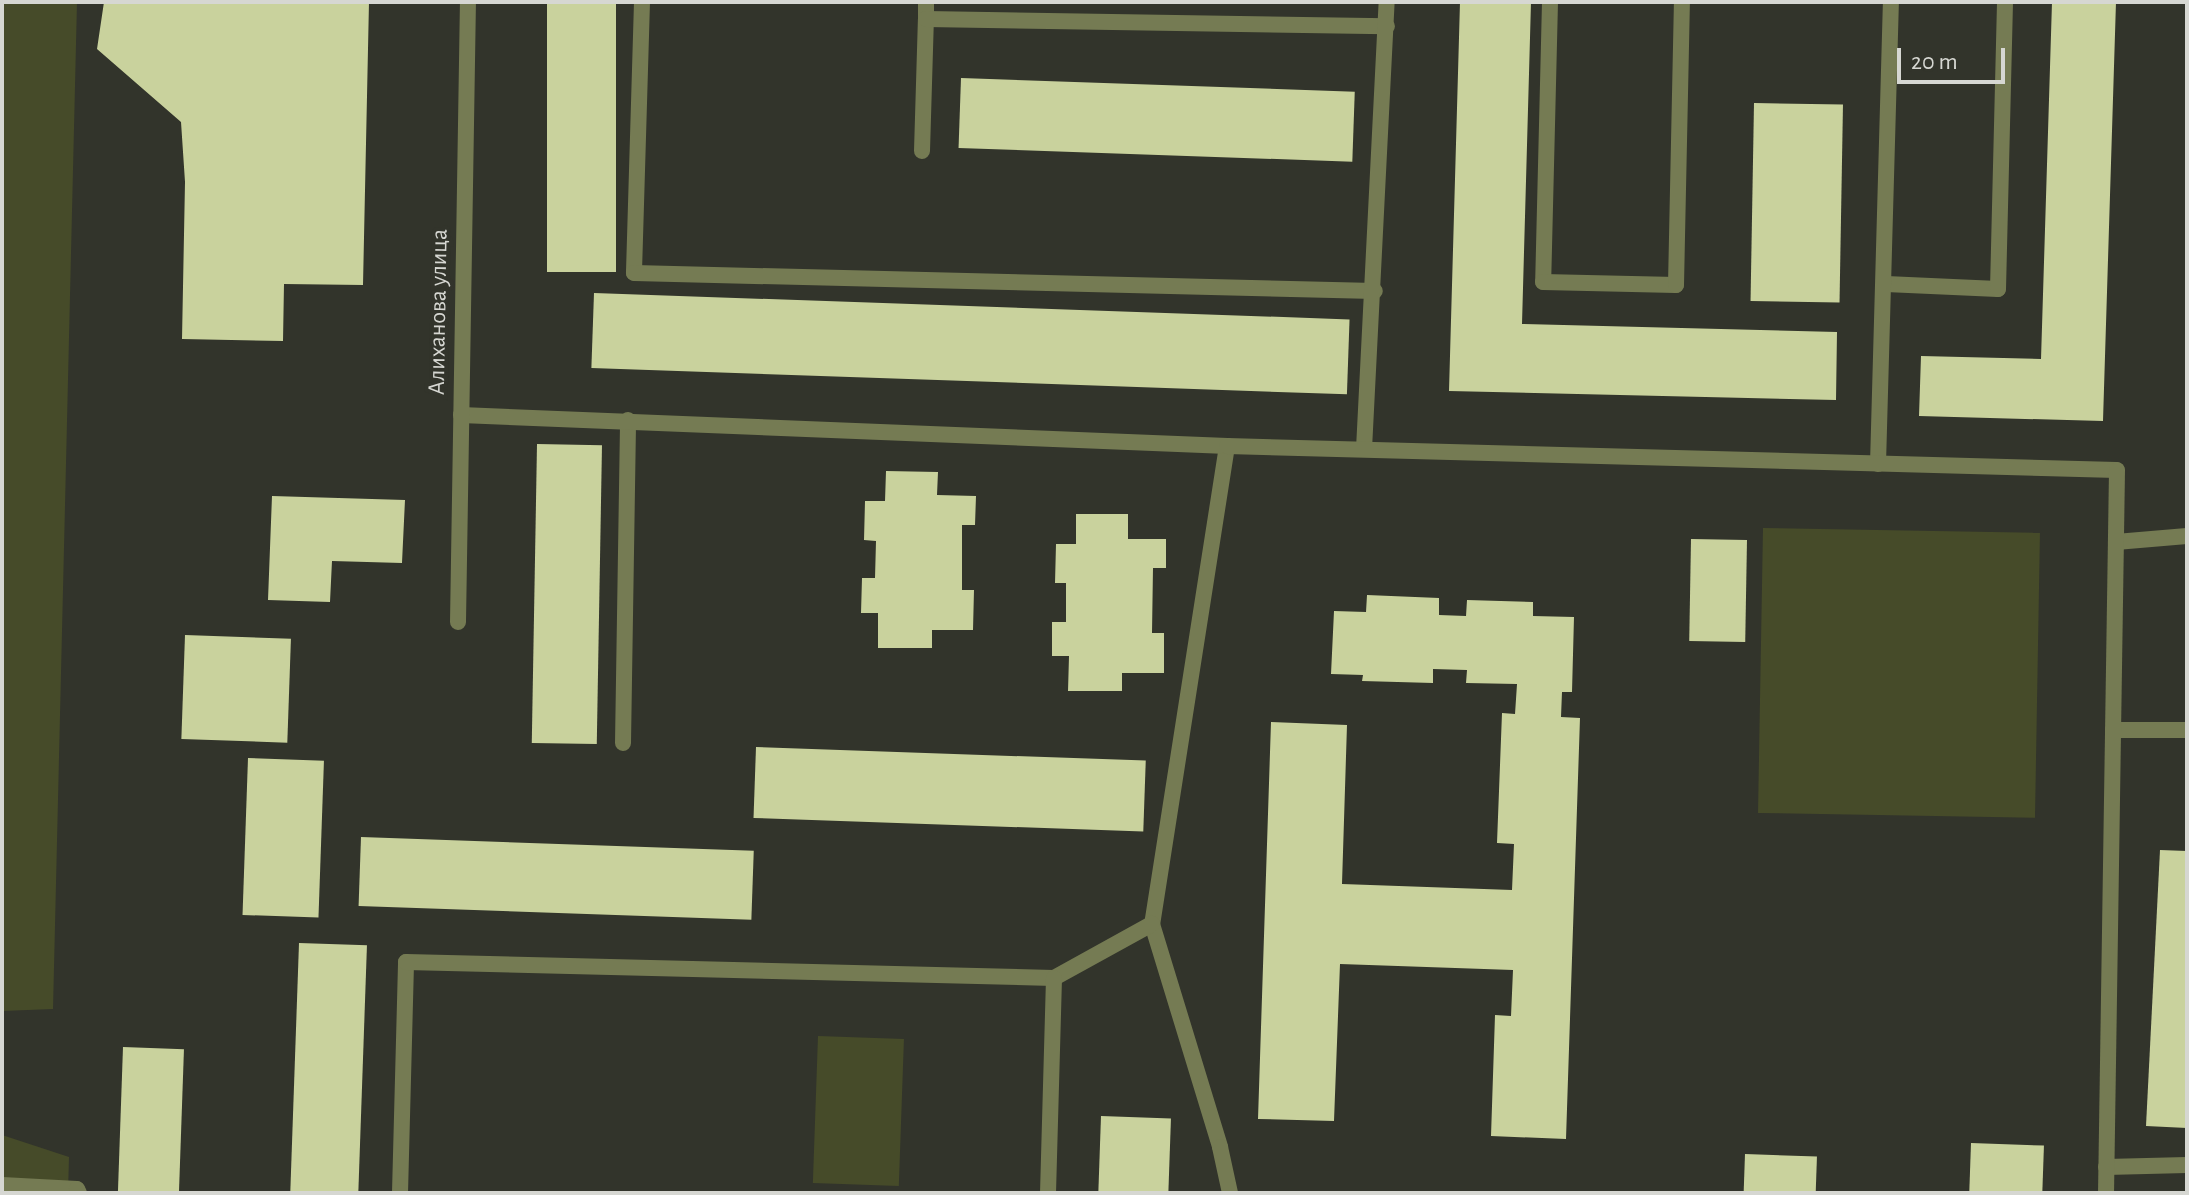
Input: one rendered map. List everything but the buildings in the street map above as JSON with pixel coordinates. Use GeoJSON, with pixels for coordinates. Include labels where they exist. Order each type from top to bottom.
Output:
{"type":"FeatureCollection","features":[{"type":"Feature","properties":{"kind":"street","name":"Алиханова улица"},"geometry":{"type":"LineString","coordinates":[[458,622],[468,2]]}},
{"type":"Feature","properties":{"kind":"street"},"geometry":{"type":"LineString","coordinates":[[642,2],[634,273],[1375,291]]}},
{"type":"Feature","properties":{"kind":"street"},"geometry":{"type":"LineString","coordinates":[[922,151],[926,2]]}},
{"type":"Feature","properties":{"kind":"street"},"geometry":{"type":"LineString","coordinates":[[1364,449],[1375,291],[1387,2]]}},
{"type":"Feature","properties":{"kind":"street"},"geometry":{"type":"LineString","coordinates":[[1550,2],[1543,282],[1676,285],[1682,2]]}},
{"type":"Feature","properties":{"kind":"street"},"geometry":{"type":"LineString","coordinates":[[1878,464],[1886,284],[1891,2]]}},
{"type":"Feature","properties":{"kind":"street"},"geometry":{"type":"LineString","coordinates":[[1886,284],[1998,289],[2005,2]]}},
{"type":"Feature","properties":{"kind":"street"},"geometry":{"type":"LineString","coordinates":[[926,19],[1387,26]]}},
{"type":"Feature","properties":{"kind":"street"},"geometry":{"type":"LineString","coordinates":[[461,415],[1227,446],[2117,470],[2106,1193]]}},
{"type":"Feature","properties":{"kind":"street"},"geometry":{"type":"LineString","coordinates":[[623,743],[628,420]]}},
{"type":"Feature","properties":{"kind":"street"},"geometry":{"type":"LineString","coordinates":[[1227,446],[1152,924],[1220,1147],[1230,1193]]}},
{"type":"Feature","properties":{"kind":"street"},"geometry":{"type":"LineString","coordinates":[[2116,542],[2187,536]]}},
{"type":"Feature","properties":{"kind":"street"},"geometry":{"type":"LineString","coordinates":[[2113,730],[2187,730]]}},
{"type":"Feature","properties":{"kind":"street"},"geometry":{"type":"LineString","coordinates":[[400,1193],[406,962],[1054,978],[1152,924]]}},
{"type":"Feature","properties":{"kind":"street"},"geometry":{"type":"LineString","coordinates":[[1048,1193],[1054,978]]}},
{"type":"Feature","properties":{"kind":"street"},"geometry":{"type":"LineString","coordinates":[[2106,1167],[2187,1165]]}},
{"type":"Feature","properties":{"kind":"street"},"geometry":{"type":"LineString","coordinates":[[2,1185],[77,1189],[79,1193]]}},
{"type":"Feature","properties":{"kind":"green space"},"geometry":{"type":"Polygon","coordinates":[[[2,2],[77,2],[53,1009],[2,1011],[2,2]]]}},
{"type":"Feature","properties":{"kind":"green space"},"geometry":{"type":"Polygon","coordinates":[[[1763,528],[2040,533],[2035,818],[1758,813],[1763,528]]]}},
{"type":"Feature","properties":{"kind":"green space"},"geometry":{"type":"Polygon","coordinates":[[[818,1036],[904,1039],[899,1186],[813,1183],[818,1036]]]}},
{"type":"Feature","properties":{"kind":"green space"},"geometry":{"type":"Polygon","coordinates":[[[2,1135],[69,1157],[68,1193],[2,1193],[2,1135]]]}}]}
